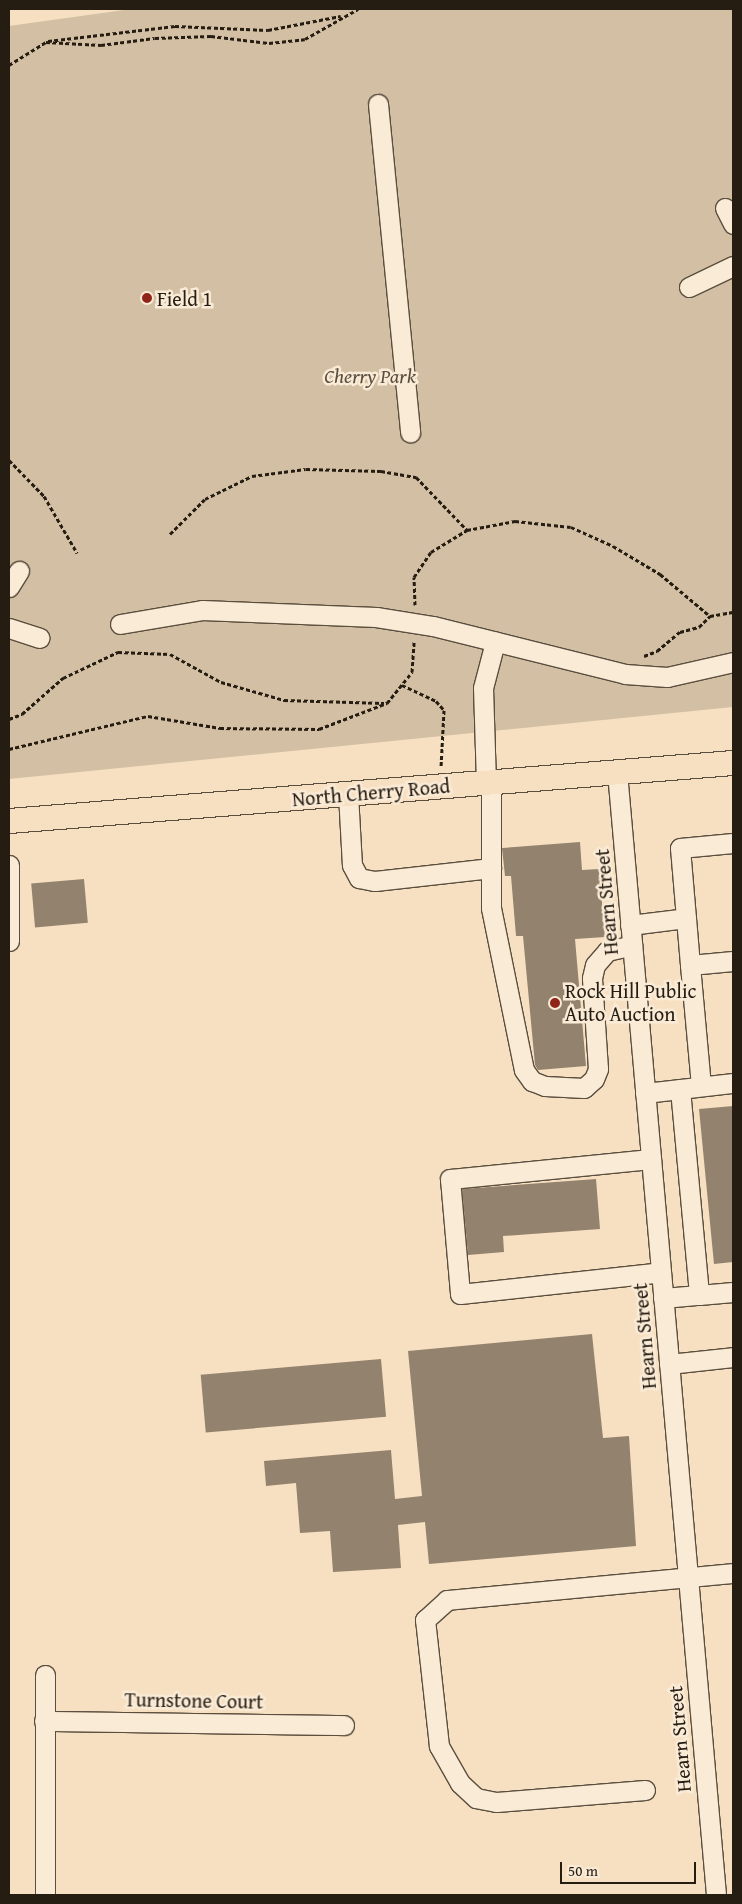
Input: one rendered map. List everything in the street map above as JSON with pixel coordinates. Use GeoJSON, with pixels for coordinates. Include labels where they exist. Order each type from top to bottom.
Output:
{"type":"FeatureCollection","features":[{"type":"Feature","properties":{"kind":"main road","name":"North Cherry Road"},"geometry":{"type":"LineString","coordinates":[[9,821],[733,763]]}},
{"type":"Feature","properties":{"kind":"street"},"geometry":{"type":"LineString","coordinates":[[378,104],[410,432]]}},
{"type":"Feature","properties":{"kind":"street"},"geometry":{"type":"LineString","coordinates":[[689,287],[733,266]]}},
{"type":"Feature","properties":{"kind":"street"},"geometry":{"type":"LineString","coordinates":[[9,587],[19,571]]}},
{"type":"Feature","properties":{"kind":"street"},"geometry":{"type":"LineString","coordinates":[[120,624],[202,610],[376,617],[415,623],[625,674],[667,677],[733,662]]}},
{"type":"Feature","properties":{"kind":"street"},"geometry":{"type":"LineString","coordinates":[[9,628],[39,638]]}},
{"type":"Feature","properties":{"kind":"street"},"geometry":{"type":"LineString","coordinates":[[495,642],[483,688],[488,782],[491,908],[497,947],[524,1070],[532,1081],[545,1086],[584,1088],[594,1080],[598,1069],[592,978],[595,965],[607,951],[632,944]]}},
{"type":"Feature","properties":{"kind":"street","name":"Hearn Street"},"geometry":{"type":"LineString","coordinates":[[617,772],[716,1895]]}},
{"type":"Feature","properties":{"kind":"street"},"geometry":{"type":"LineString","coordinates":[[348,794],[352,865],[359,878],[374,881],[491,868]]}},
{"type":"Feature","properties":{"kind":"street"},"geometry":{"type":"LineString","coordinates":[[701,1086],[680,848],[733,843]]}},
{"type":"Feature","properties":{"kind":"street"},"geometry":{"type":"LineString","coordinates":[[9,864],[9,941]]}},
{"type":"Feature","properties":{"kind":"street"},"geometry":{"type":"LineString","coordinates":[[630,925],[686,918]]}},
{"type":"Feature","properties":{"kind":"street"},"geometry":{"type":"LineString","coordinates":[[690,965],[733,960]]}},
{"type":"Feature","properties":{"kind":"street"},"geometry":{"type":"LineString","coordinates":[[645,1093],[733,1083]]}},
{"type":"Feature","properties":{"kind":"street"},"geometry":{"type":"LineString","coordinates":[[680,1089],[699,1296]]}},
{"type":"Feature","properties":{"kind":"street"},"geometry":{"type":"LineString","coordinates":[[651,1160],[450,1179],[460,1294],[661,1272]]}},
{"type":"Feature","properties":{"kind":"street"},"geometry":{"type":"LineString","coordinates":[[663,1298],[733,1292]]}},
{"type":"Feature","properties":{"kind":"street"},"geometry":{"type":"LineString","coordinates":[[669,1364],[733,1357]]}},
{"type":"Feature","properties":{"kind":"street"},"geometry":{"type":"LineString","coordinates":[[645,1790],[496,1802],[476,1798],[460,1783],[439,1746],[425,1620],[447,1600],[733,1573]]}},
{"type":"Feature","properties":{"kind":"street"},"geometry":{"type":"LineString","coordinates":[[44,1675],[45,1895]]}},
{"type":"Feature","properties":{"kind":"street","name":"Turnstone Court"},"geometry":{"type":"LineString","coordinates":[[44,1721],[344,1725]]}},
{"type":"Feature","properties":{"kind":"path"},"geometry":{"type":"LineString","coordinates":[[46,42],[101,45],[155,38],[211,36],[269,43],[305,39],[344,15],[358,9]]}},
{"type":"Feature","properties":{"kind":"path"},"geometry":{"type":"LineString","coordinates":[[9,65],[46,42],[175,26],[268,30],[344,15]]}},
{"type":"Feature","properties":{"kind":"path"},"geometry":{"type":"LineString","coordinates":[[9,460],[44,496],[77,553]]}},
{"type":"Feature","properties":{"kind":"path"},"geometry":{"type":"LineString","coordinates":[[170,534],[205,500],[252,476],[306,469],[381,471],[416,477],[467,530]]}},
{"type":"Feature","properties":{"kind":"path"},"geometry":{"type":"LineString","coordinates":[[9,749],[148,716],[220,728],[319,729],[387,703],[412,672],[415,623],[414,577],[431,552],[467,530],[515,521],[571,527],[613,546],[660,574],[710,616]]}},
{"type":"Feature","properties":{"kind":"path"},"geometry":{"type":"LineString","coordinates":[[640,657],[657,652],[680,632],[699,627],[710,616],[733,612]]}},
{"type":"Feature","properties":{"kind":"path"},"geometry":{"type":"LineString","coordinates":[[9,719],[22,714],[63,678],[118,652],[170,654],[221,682],[284,700],[387,703]]}},
{"type":"Feature","properties":{"kind":"path"},"geometry":{"type":"LineString","coordinates":[[402,685],[436,701],[444,710],[441,786]]}},
{"type":"Feature","properties":{"kind":"green space","name":"Cherry Park"},"geometry":{"type":"Polygon","coordinates":[[[131,9],[733,9],[733,707],[9,779],[9,26],[131,9]]]}},
{"type":"Feature","properties":{"kind":"building","name":"Rock Hill Public Auto Auction"},"geometry":{"type":"Polygon","coordinates":[[[580,842],[582,870],[599,869],[605,937],[575,939],[586,1066],[538,1070],[535,1065],[523,936],[516,936],[511,876],[505,876],[502,848],[580,842]]]}},
{"type":"Feature","properties":{"kind":"building"},"geometry":{"type":"Polygon","coordinates":[[[84,879],[88,923],[35,927],[31,884],[84,879]]]}},
{"type":"Feature","properties":{"kind":"building"},"geometry":{"type":"Polygon","coordinates":[[[733,1106],[733,1262],[714,1264],[699,1109],[733,1106]]]}},
{"type":"Feature","properties":{"kind":"building"},"geometry":{"type":"Polygon","coordinates":[[[596,1179],[600,1229],[503,1236],[504,1252],[468,1255],[462,1189],[596,1179]]]}},
{"type":"Feature","properties":{"kind":"building"},"geometry":{"type":"Polygon","coordinates":[[[592,1334],[603,1438],[629,1436],[636,1546],[429,1564],[425,1522],[398,1525],[401,1568],[333,1572],[330,1531],[300,1533],[296,1483],[266,1486],[264,1461],[391,1450],[395,1499],[422,1496],[408,1351],[592,1334]]]}},
{"type":"Feature","properties":{"kind":"building"},"geometry":{"type":"Polygon","coordinates":[[[381,1359],[386,1417],[206,1433],[201,1375],[381,1359]]]}},
{"type":"Feature","properties":{"kind":"place","name":"Field 1"},"geometry":{"type":"Point","coordinates":[147,298]}},
{"type":"Feature","properties":{"kind":"place","name":"Rock Hill Public Auto Auction"},"geometry":{"type":"Point","coordinates":[555,1003]}}]}
